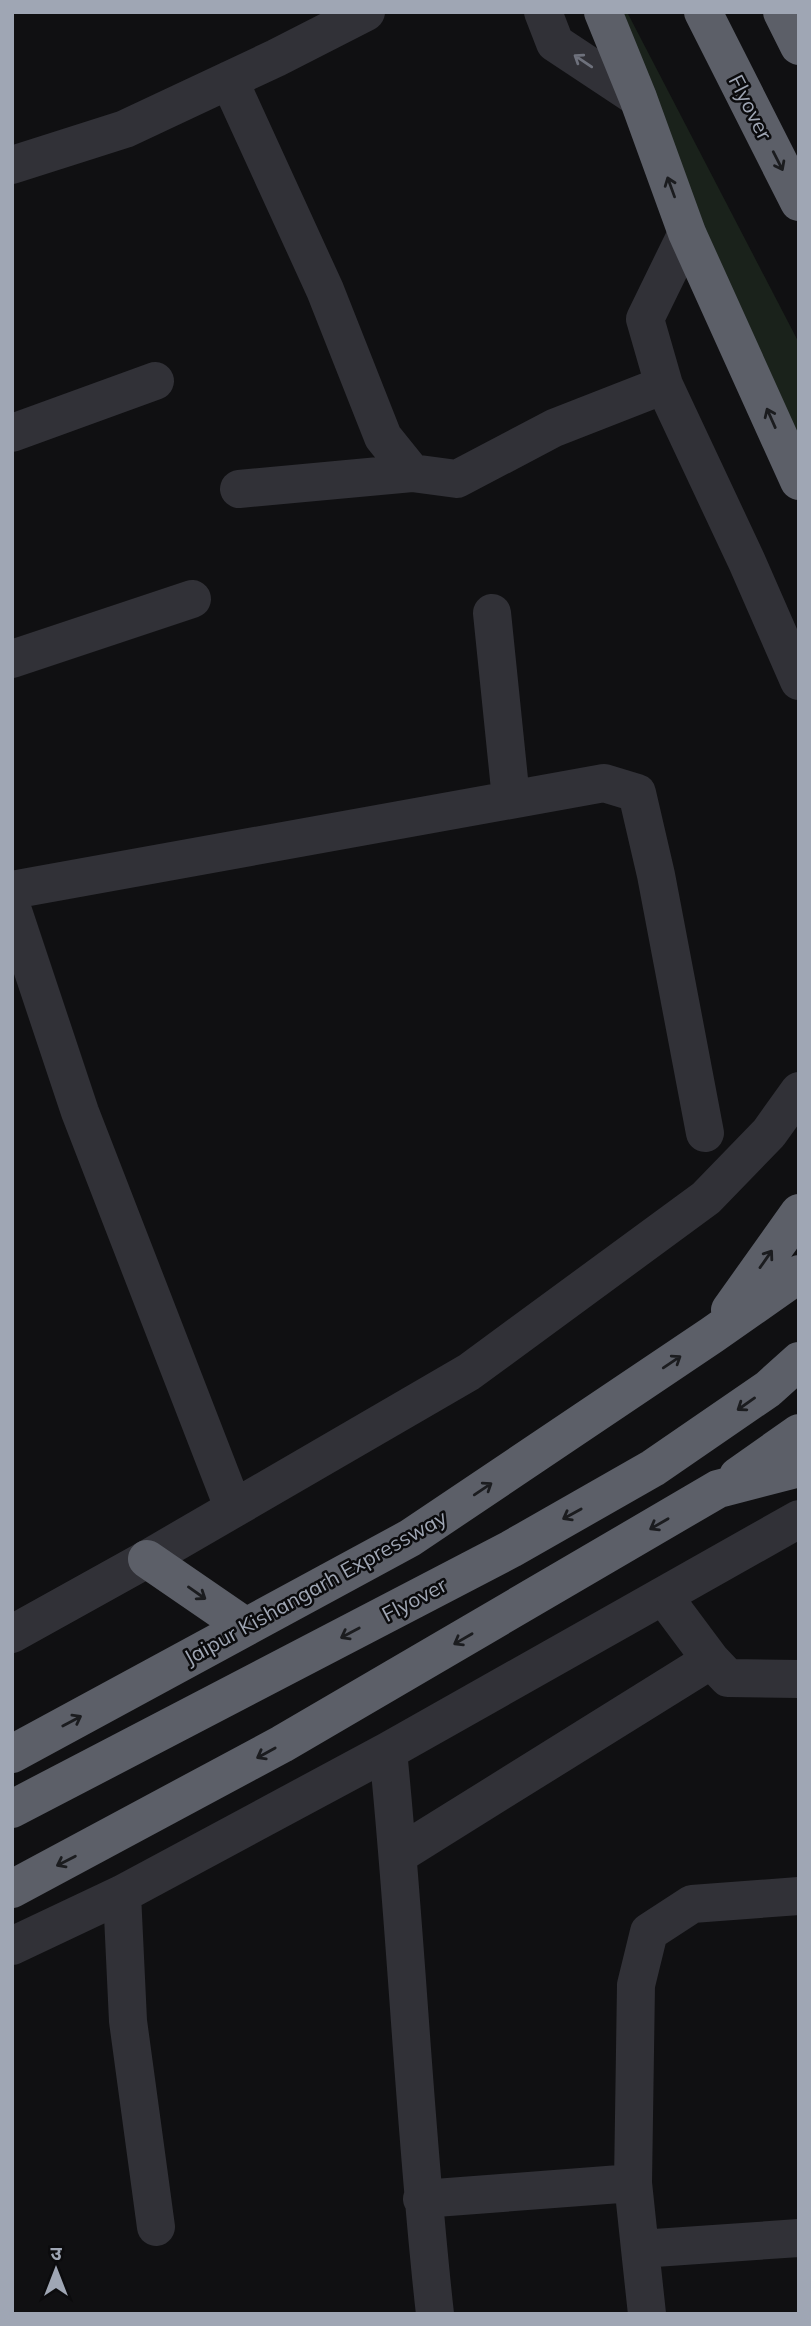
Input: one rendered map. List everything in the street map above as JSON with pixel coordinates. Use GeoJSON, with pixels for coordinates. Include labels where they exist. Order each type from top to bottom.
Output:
{"type":"FeatureCollection","features":[{"type":"Feature","properties":{"kind":"highway"},"geometry":{"type":"LineString","coordinates":[[603,12],[638,98],[687,233],[799,481]]}},
{"type":"Feature","properties":{"kind":"highway","name":"Flyover"},"geometry":{"type":"LineString","coordinates":[[703,12],[799,202]]}},
{"type":"Feature","properties":{"kind":"highway"},"geometry":{"type":"LineString","coordinates":[[782,12],[799,47]]}},
{"type":"Feature","properties":{"kind":"highway"},"geometry":{"type":"LineString","coordinates":[[712,1335],[799,1213]]}},
{"type":"Feature","properties":{"kind":"highway","name":"Jaipur Kishangarh Expressway"},"geometry":{"type":"LineString","coordinates":[[12,1754],[410,1538],[799,1274]]}},
{"type":"Feature","properties":{"kind":"highway","name":"Flyover"},"geometry":{"type":"LineString","coordinates":[[12,1809],[511,1549],[653,1468],[768,1389],[799,1361]]}},
{"type":"Feature","properties":{"kind":"highway"},"geometry":{"type":"LineString","coordinates":[[12,1889],[111,1838],[292,1738],[718,1489],[799,1433]]}},
{"type":"Feature","properties":{"kind":"highway"},"geometry":{"type":"LineString","coordinates":[[718,1489],[799,1468]]}},
{"type":"Feature","properties":{"kind":"highway"},"geometry":{"type":"LineString","coordinates":[[147,1559],[246,1627]]}},
{"type":"Feature","properties":{"kind":"street"},"geometry":{"type":"LineString","coordinates":[[12,165],[125,129],[366,12]]}},
{"type":"Feature","properties":{"kind":"street"},"geometry":{"type":"LineString","coordinates":[[543,12],[555,43],[638,98]]}},
{"type":"Feature","properties":{"kind":"street"},"geometry":{"type":"LineString","coordinates":[[229,80],[325,290],[383,438],[412,473]]}},
{"type":"Feature","properties":{"kind":"street"},"geometry":{"type":"LineString","coordinates":[[687,233],[645,319],[664,385],[799,681]]}},
{"type":"Feature","properties":{"kind":"street"},"geometry":{"type":"LineString","coordinates":[[12,433],[155,381]]}},
{"type":"Feature","properties":{"kind":"street"},"geometry":{"type":"LineString","coordinates":[[239,489],[412,473],[457,479],[554,428],[664,385]]}},
{"type":"Feature","properties":{"kind":"street"},"geometry":{"type":"LineString","coordinates":[[12,659],[192,599]]}},
{"type":"Feature","properties":{"kind":"street"},"geometry":{"type":"LineString","coordinates":[[492,613],[511,799]]}},
{"type":"Feature","properties":{"kind":"street"},"geometry":{"type":"LineString","coordinates":[[12,890],[604,783],[636,793],[656,875],[705,1133]]}},
{"type":"Feature","properties":{"kind":"street"},"geometry":{"type":"LineString","coordinates":[[12,908],[25,990],[80,1112],[233,1507]]}},
{"type":"Feature","properties":{"kind":"street"},"geometry":{"type":"LineString","coordinates":[[12,1634],[469,1372],[706,1198],[769,1133],[799,1091]]}},
{"type":"Feature","properties":{"kind":"street"},"geometry":{"type":"LineString","coordinates":[[12,1946],[122,1894],[387,1751],[799,1519]]}},
{"type":"Feature","properties":{"kind":"street"},"geometry":{"type":"LineString","coordinates":[[664,1597],[711,1660],[728,1678],[799,1679]]}},
{"type":"Feature","properties":{"kind":"street"},"geometry":{"type":"LineString","coordinates":[[398,1855],[711,1660]]}},
{"type":"Feature","properties":{"kind":"street"},"geometry":{"type":"LineString","coordinates":[[387,1751],[398,1855],[422,2199],[435,2314]]}},
{"type":"Feature","properties":{"kind":"street"},"geometry":{"type":"LineString","coordinates":[[122,1894],[128,2021],[156,2227]]}},
{"type":"Feature","properties":{"kind":"street"},"geometry":{"type":"LineString","coordinates":[[647,2314],[633,2183],[636,1985],[649,1932],[692,1904],[799,1896]]}},
{"type":"Feature","properties":{"kind":"street"},"geometry":{"type":"LineString","coordinates":[[422,2199],[633,2183]]}},
{"type":"Feature","properties":{"kind":"street"},"geometry":{"type":"LineString","coordinates":[[640,2249],[799,2238]]}},
{"type":"Feature","properties":{"kind":"shaded area"},"geometry":{"type":"Polygon","coordinates":[[[606,12],[627,12],[799,343],[799,467],[606,12]]]}}]}
